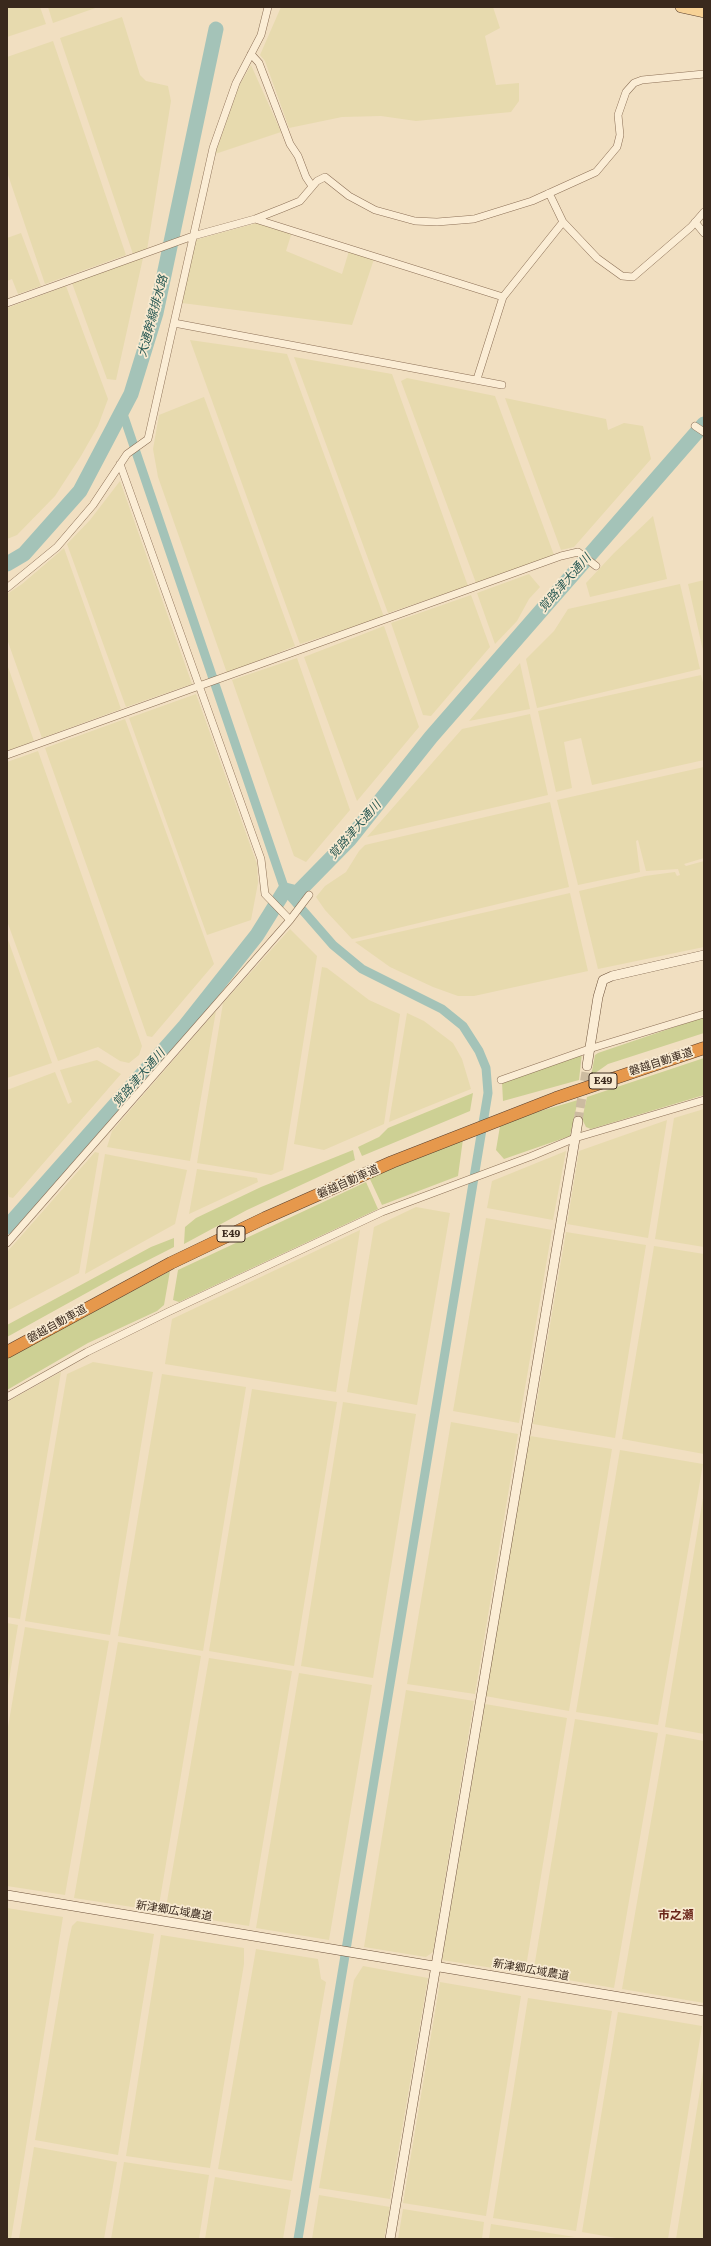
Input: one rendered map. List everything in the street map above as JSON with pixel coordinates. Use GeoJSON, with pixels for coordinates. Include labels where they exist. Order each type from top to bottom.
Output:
{"type":"FeatureCollection","features":[{"type":"Feature","properties":{"kind":"highway","name":"磐越自動車道"},"geometry":{"type":"LineString","coordinates":[[7,1352],[171,1263],[265,1218],[392,1162],[463,1133],[591,1085],[704,1048]]}},
{"type":"Feature","properties":{"kind":"main road"},"geometry":{"type":"LineString","coordinates":[[681,7],[704,12]]}},
{"type":"Feature","properties":{"kind":"street"},"geometry":{"type":"LineString","coordinates":[[7,588],[62,541],[93,505],[127,454],[148,439],[174,323],[190,237],[213,148],[236,83],[261,35],[268,7]]}},
{"type":"Feature","properties":{"kind":"street"},"geometry":{"type":"LineString","coordinates":[[251,54],[259,63],[290,144],[298,156],[306,177],[312,186]]}},
{"type":"Feature","properties":{"kind":"street"},"geometry":{"type":"LineString","coordinates":[[7,302],[190,237],[255,219],[300,201],[317,181],[326,177],[349,196],[375,210],[415,221],[437,222],[474,218],[532,202],[596,172],[616,147],[620,135],[618,115],[626,92],[634,83],[642,80],[704,74]]}},
{"type":"Feature","properties":{"kind":"street"},"geometry":{"type":"LineString","coordinates":[[549,193],[563,222],[596,258],[622,276],[633,277],[695,222],[704,212]]}},
{"type":"Feature","properties":{"kind":"street"},"geometry":{"type":"LineString","coordinates":[[255,219],[503,297]]}},
{"type":"Feature","properties":{"kind":"street"},"geometry":{"type":"LineString","coordinates":[[477,379],[503,297],[563,222]]}},
{"type":"Feature","properties":{"kind":"street"},"geometry":{"type":"LineString","coordinates":[[695,222],[704,233]]}},
{"type":"Feature","properties":{"kind":"street"},"geometry":{"type":"LineString","coordinates":[[174,323],[477,379],[502,385]]}},
{"type":"Feature","properties":{"kind":"street"},"geometry":{"type":"LineString","coordinates":[[695,426],[704,432]]}},
{"type":"Feature","properties":{"kind":"street"},"geometry":{"type":"LineString","coordinates":[[120,464],[202,686],[262,859],[265,894],[287,918]]}},
{"type":"Feature","properties":{"kind":"street"},"geometry":{"type":"LineString","coordinates":[[7,755],[561,556],[578,552],[593,564]]}},
{"type":"Feature","properties":{"kind":"street"},"geometry":{"type":"LineString","coordinates":[[7,1243],[287,918],[294,913],[309,895]]}},
{"type":"Feature","properties":{"kind":"street"},"geometry":{"type":"LineString","coordinates":[[587,1066],[598,997],[604,980],[612,976],[704,955]]}},
{"type":"Feature","properties":{"kind":"street"},"geometry":{"type":"LineString","coordinates":[[500,1080],[589,1049],[704,1014]]}},
{"type":"Feature","properties":{"kind":"street"},"geometry":{"type":"LineString","coordinates":[[7,1397],[87,1352],[168,1312],[382,1212],[490,1170],[532,1156],[575,1138],[704,1100]]}},
{"type":"Feature","properties":{"kind":"street"},"geometry":{"type":"LineString","coordinates":[[390,2239],[578,1121]]}},
{"type":"Feature","properties":{"kind":"street","name":"新津郷広域農道"},"geometry":{"type":"LineString","coordinates":[[7,1895],[354,1953],[436,1965],[704,2011]]}},
{"type":"Feature","properties":{"kind":"shaded area"},"geometry":{"type":"Polygon","coordinates":[[[7,7],[40,7],[46,24],[7,37],[7,7]]]}},
{"type":"Feature","properties":{"kind":"shaded area"},"geometry":{"type":"Polygon","coordinates":[[[48,7],[98,7],[53,23],[48,7]]]}},
{"type":"Feature","properties":{"kind":"shaded area"},"geometry":{"type":"Polygon","coordinates":[[[281,7],[493,7],[500,28],[485,36],[496,85],[519,83],[519,101],[511,112],[416,121],[381,116],[342,117],[289,128],[265,61],[260,55],[281,7]]]}},
{"type":"Feature","properties":{"kind":"shaded area"},"geometry":{"type":"Polygon","coordinates":[[[122,17],[140,75],[146,81],[168,86],[171,101],[147,250],[133,254],[60,38],[122,17]]]}},
{"type":"Feature","properties":{"kind":"shaded area"},"geometry":{"type":"Polygon","coordinates":[[[53,41],[126,255],[45,284],[7,172],[7,57],[53,41]]]}},
{"type":"Feature","properties":{"kind":"shaded area"},"geometry":{"type":"Polygon","coordinates":[[[251,65],[281,132],[215,154],[239,86],[251,65]]]}},
{"type":"Feature","properties":{"kind":"shaded area"},"geometry":{"type":"Polygon","coordinates":[[[257,223],[292,232],[286,251],[342,274],[349,251],[374,259],[352,325],[182,303],[195,240],[257,223]]]}},
{"type":"Feature","properties":{"kind":"shaded area"},"geometry":{"type":"Polygon","coordinates":[[[21,233],[41,286],[18,294],[12,279],[7,281],[7,238],[21,233]]]}},
{"type":"Feature","properties":{"kind":"shaded area"},"geometry":{"type":"Polygon","coordinates":[[[143,258],[116,380],[107,379],[72,283],[143,258]]]}},
{"type":"Feature","properties":{"kind":"shaded area"},"geometry":{"type":"Polygon","coordinates":[[[66,286],[108,399],[98,426],[81,456],[55,496],[17,535],[7,539],[7,308],[66,286]]]}},
{"type":"Feature","properties":{"kind":"shaded area"},"geometry":{"type":"Polygon","coordinates":[[[190,340],[287,354],[384,617],[300,644],[190,340]]]}},
{"type":"Feature","properties":{"kind":"shaded area"},"geometry":{"type":"Polygon","coordinates":[[[294,357],[392,374],[468,586],[388,613],[294,357]]]}},
{"type":"Feature","properties":{"kind":"shaded area"},"geometry":{"type":"Polygon","coordinates":[[[407,378],[495,396],[554,555],[476,583],[401,381],[407,378]]]}},
{"type":"Feature","properties":{"kind":"shaded area"},"geometry":{"type":"Polygon","coordinates":[[[204,397],[295,646],[227,673],[158,477],[153,449],[159,415],[204,397]]]}},
{"type":"Feature","properties":{"kind":"shaded area"},"geometry":{"type":"Polygon","coordinates":[[[505,398],[606,419],[608,430],[624,423],[643,426],[651,459],[574,547],[561,550],[505,398]]]}},
{"type":"Feature","properties":{"kind":"shaded area"},"geometry":{"type":"Polygon","coordinates":[[[120,481],[192,684],[126,707],[67,544],[90,520],[120,481]]]}},
{"type":"Feature","properties":{"kind":"shaded area"},"geometry":{"type":"Polygon","coordinates":[[[653,516],[667,579],[590,597],[586,583],[614,553],[653,516]]]}},
{"type":"Feature","properties":{"kind":"shaded area"},"geometry":{"type":"Polygon","coordinates":[[[64,548],[121,709],[42,738],[7,639],[7,594],[22,584],[64,548]]]}},
{"type":"Feature","properties":{"kind":"shaded area"},"geometry":{"type":"Polygon","coordinates":[[[529,574],[540,587],[529,599],[517,621],[495,644],[477,593],[529,574]]]}},
{"type":"Feature","properties":{"kind":"shaded area"},"geometry":{"type":"Polygon","coordinates":[[[704,580],[704,655],[688,584],[704,580]]]}},
{"type":"Feature","properties":{"kind":"shaded area"},"geometry":{"type":"Polygon","coordinates":[[[680,584],[700,669],[537,708],[526,659],[554,631],[568,609],[680,584]]]}},
{"type":"Feature","properties":{"kind":"shaded area"},"geometry":{"type":"Polygon","coordinates":[[[471,595],[490,647],[431,716],[423,715],[391,623],[471,595]]]}},
{"type":"Feature","properties":{"kind":"shaded area"},"geometry":{"type":"Polygon","coordinates":[[[384,626],[419,727],[357,801],[304,657],[384,626]]]}},
{"type":"Feature","properties":{"kind":"shaded area"},"geometry":{"type":"Polygon","coordinates":[[[297,658],[350,810],[306,862],[294,856],[232,680],[297,658]]]}},
{"type":"Feature","properties":{"kind":"shaded area"},"geometry":{"type":"Polygon","coordinates":[[[520,663],[530,709],[469,721],[520,663]]]}},
{"type":"Feature","properties":{"kind":"shaded area"},"geometry":{"type":"Polygon","coordinates":[[[7,664],[34,741],[7,751],[7,664]]]}},
{"type":"Feature","properties":{"kind":"shaded area"},"geometry":{"type":"Polygon","coordinates":[[[701,675],[704,686],[704,760],[592,785],[581,738],[564,742],[572,788],[556,792],[538,711],[701,675]]]}},
{"type":"Feature","properties":{"kind":"shaded area"},"geometry":{"type":"Polygon","coordinates":[[[196,694],[257,864],[258,883],[251,920],[207,935],[129,718],[196,694]]]}},
{"type":"Feature","properties":{"kind":"shaded area"},"geometry":{"type":"Polygon","coordinates":[[[530,714],[548,795],[367,837],[462,729],[530,714]]]}},
{"type":"Feature","properties":{"kind":"shaded area"},"geometry":{"type":"Polygon","coordinates":[[[125,719],[214,964],[152,1037],[147,1036],[45,748],[125,719]]]}},
{"type":"Feature","properties":{"kind":"shaded area"},"geometry":{"type":"Polygon","coordinates":[[[38,751],[142,1046],[139,1055],[129,1063],[120,1061],[98,1047],[58,1061],[7,921],[7,762],[38,751]]]}},
{"type":"Feature","properties":{"kind":"shaded area"},"geometry":{"type":"Polygon","coordinates":[[[704,767],[704,858],[684,864],[686,866],[704,861],[704,947],[598,969],[579,891],[645,876],[675,872],[677,876],[680,875],[678,869],[646,871],[638,840],[636,841],[640,872],[578,885],[557,800],[704,767]]]}},
{"type":"Feature","properties":{"kind":"shaded area"},"geometry":{"type":"Polygon","coordinates":[[[550,802],[569,887],[352,939],[325,910],[316,897],[325,886],[346,872],[359,851],[365,845],[550,802]]]}},
{"type":"Feature","properties":{"kind":"shaded area"},"geometry":{"type":"Polygon","coordinates":[[[570,893],[588,971],[474,996],[458,996],[433,987],[390,967],[355,942],[570,893]]]}},
{"type":"Feature","properties":{"kind":"shaded area"},"geometry":{"type":"Polygon","coordinates":[[[290,929],[317,956],[283,1170],[271,1175],[197,1163],[223,1003],[290,929]]]}},
{"type":"Feature","properties":{"kind":"shaded area"},"geometry":{"type":"Polygon","coordinates":[[[7,937],[52,1063],[7,1078],[7,937]]]}},
{"type":"Feature","properties":{"kind":"shaded area"},"geometry":{"type":"Polygon","coordinates":[[[322,967],[327,968],[369,1000],[400,1014],[384,1124],[324,1150],[294,1144],[322,967]]]}},
{"type":"Feature","properties":{"kind":"shaded area"},"geometry":{"type":"Polygon","coordinates":[[[216,1011],[190,1161],[107,1147],[112,1131],[216,1011]]]}},
{"type":"Feature","properties":{"kind":"shaded area"},"geometry":{"type":"Polygon","coordinates":[[[407,1013],[424,1021],[453,1043],[462,1059],[471,1089],[389,1122],[407,1013]]]}},
{"type":"Feature","properties":{"kind":"shaded area"},"geometry":{"type":"Polygon","coordinates":[[[97,1060],[121,1074],[13,1198],[9,1197],[7,1190],[7,1090],[55,1072],[68,1104],[72,1102],[60,1070],[97,1060]]]}},
{"type":"Feature","properties":{"kind":"shaded area"},"geometry":{"type":"Polygon","coordinates":[[[704,1109],[704,1247],[655,1239],[674,1118],[704,1109]]]}},
{"type":"Feature","properties":{"kind":"shaded area"},"geometry":{"type":"Polygon","coordinates":[[[667,1120],[648,1238],[567,1224],[579,1151],[667,1120]]]}},
{"type":"Feature","properties":{"kind":"shaded area"},"geometry":{"type":"Polygon","coordinates":[[[566,1151],[553,1220],[487,1208],[492,1181],[566,1151]]]}},
{"type":"Feature","properties":{"kind":"shaded area"},"geometry":{"type":"Polygon","coordinates":[[[95,1152],[99,1153],[79,1273],[7,1311],[7,1252],[95,1152]]]}},
{"type":"Feature","properties":{"kind":"shaded area"},"geometry":{"type":"Polygon","coordinates":[[[105,1154],[187,1170],[175,1224],[85,1274],[105,1154]]]}},
{"type":"Feature","properties":{"kind":"shaded area"},"geometry":{"type":"Polygon","coordinates":[[[197,1169],[257,1178],[258,1182],[189,1214],[197,1169]]]}},
{"type":"Feature","properties":{"kind":"shaded area"},"geometry":{"type":"Polygon","coordinates":[[[416,1207],[450,1213],[417,1405],[347,1392],[374,1227],[416,1207]]]}},
{"type":"Feature","properties":{"kind":"shaded area"},"geometry":{"type":"Polygon","coordinates":[[[486,1218],[552,1230],[519,1423],[453,1411],[486,1218]]]}},
{"type":"Feature","properties":{"kind":"shaded area"},"geometry":{"type":"Polygon","coordinates":[[[360,1230],[336,1392],[165,1364],[172,1319],[360,1230]]]}},
{"type":"Feature","properties":{"kind":"shaded area"},"geometry":{"type":"Polygon","coordinates":[[[566,1232],[646,1245],[615,1438],[533,1424],[566,1232]]]}},
{"type":"Feature","properties":{"kind":"shaded area"},"geometry":{"type":"Polygon","coordinates":[[[654,1246],[704,1254],[704,1454],[622,1439],[654,1246]]]}},
{"type":"Feature","properties":{"kind":"shaded area"},"geometry":{"type":"Polygon","coordinates":[[[93,1362],[153,1372],[110,1635],[25,1621],[67,1374],[93,1362]]]}},
{"type":"Feature","properties":{"kind":"shaded area"},"geometry":{"type":"Polygon","coordinates":[[[61,1372],[20,1619],[7,1617],[7,1402],[61,1372]]]}},
{"type":"Feature","properties":{"kind":"shaded area"},"geometry":{"type":"Polygon","coordinates":[[[162,1374],[246,1387],[203,1651],[118,1636],[162,1374]]]}},
{"type":"Feature","properties":{"kind":"shaded area"},"geometry":{"type":"Polygon","coordinates":[[[252,1389],[337,1402],[294,1666],[209,1651],[252,1389]]]}},
{"type":"Feature","properties":{"kind":"shaded area"},"geometry":{"type":"Polygon","coordinates":[[[343,1402],[416,1414],[373,1678],[301,1666],[343,1402]]]}},
{"type":"Feature","properties":{"kind":"shaded area"},"geometry":{"type":"Polygon","coordinates":[[[451,1422],[518,1434],[475,1694],[407,1684],[451,1422]]]}},
{"type":"Feature","properties":{"kind":"shaded area"},"geometry":{"type":"Polygon","coordinates":[[[530,1436],[612,1449],[569,1711],[485,1696],[530,1436]]]}},
{"type":"Feature","properties":{"kind":"shaded area"},"geometry":{"type":"Polygon","coordinates":[[[620,1450],[703,1464],[658,1725],[576,1712],[620,1450]]]}},
{"type":"Feature","properties":{"kind":"shaded area"},"geometry":{"type":"Polygon","coordinates":[[[704,1492],[704,1734],[665,1727],[704,1492]]]}},
{"type":"Feature","properties":{"kind":"shaded area"},"geometry":{"type":"Polygon","coordinates":[[[7,1623],[18,1625],[7,1692],[7,1623]]]}},
{"type":"Feature","properties":{"kind":"shaded area"},"geometry":{"type":"Polygon","coordinates":[[[25,1627],[109,1641],[65,1895],[7,1886],[7,1733],[25,1627]]]}},
{"type":"Feature","properties":{"kind":"shaded area"},"geometry":{"type":"Polygon","coordinates":[[[118,1642],[201,1656],[158,1911],[74,1898],[118,1642]]]}},
{"type":"Feature","properties":{"kind":"shaded area"},"geometry":{"type":"Polygon","coordinates":[[[209,1658],[292,1671],[249,1926],[165,1913],[209,1658]]]}},
{"type":"Feature","properties":{"kind":"shaded area"},"geometry":{"type":"Polygon","coordinates":[[[299,1673],[372,1685],[329,1940],[256,1928],[299,1673]]]}},
{"type":"Feature","properties":{"kind":"shaded area"},"geometry":{"type":"Polygon","coordinates":[[[406,1690],[474,1701],[433,1952],[426,1957],[364,1947],[406,1690]]]}},
{"type":"Feature","properties":{"kind":"shaded area"},"geometry":{"type":"Polygon","coordinates":[[[485,1704],[567,1718],[525,1973],[442,1960],[485,1704]]]}},
{"type":"Feature","properties":{"kind":"shaded area"},"geometry":{"type":"Polygon","coordinates":[[[575,1719],[658,1733],[614,1988],[533,1974],[575,1719]]]}},
{"type":"Feature","properties":{"kind":"shaded area"},"geometry":{"type":"Polygon","coordinates":[[[666,1734],[704,1741],[704,2003],[622,1989],[666,1734]]]}},
{"type":"Feature","properties":{"kind":"shaded area"},"geometry":{"type":"Polygon","coordinates":[[[7,1908],[63,1917],[11,2239],[7,2239],[7,1908]]]}},
{"type":"Feature","properties":{"kind":"shaded area"},"geometry":{"type":"Polygon","coordinates":[[[77,1921],[154,1934],[118,2155],[35,2140],[68,1944],[72,1926],[77,1921]]]}},
{"type":"Feature","properties":{"kind":"shaded area"},"geometry":{"type":"Polygon","coordinates":[[[161,1935],[244,1948],[244,1964],[210,2168],[126,2156],[161,1935]]]}},
{"type":"Feature","properties":{"kind":"shaded area"},"geometry":{"type":"Polygon","coordinates":[[[256,1949],[318,1959],[321,1979],[326,1982],[292,2181],[218,2169],[256,1949]]]}},
{"type":"Feature","properties":{"kind":"shaded area"},"geometry":{"type":"Polygon","coordinates":[[[363,1966],[428,1978],[390,2199],[319,2188],[354,1980],[363,1966]]]}},
{"type":"Feature","properties":{"kind":"shaded area"},"geometry":{"type":"Polygon","coordinates":[[[440,1982],[521,1996],[486,2216],[403,2203],[440,1982]]]}},
{"type":"Feature","properties":{"kind":"shaded area"},"geometry":{"type":"Polygon","coordinates":[[[528,1998],[612,2011],[576,2231],[493,2218],[528,1998]]]}},
{"type":"Feature","properties":{"kind":"shaded area"},"geometry":{"type":"Polygon","coordinates":[[[618,2012],[702,2026],[668,2239],[622,2239],[582,2232],[618,2012]]]}},
{"type":"Feature","properties":{"kind":"shaded area"},"geometry":{"type":"Polygon","coordinates":[[[704,2065],[704,2239],[676,2239],[704,2065]]]}},
{"type":"Feature","properties":{"kind":"shaded area"},"geometry":{"type":"Polygon","coordinates":[[[34,2147],[117,2162],[104,2239],[19,2239],[34,2147]]]}},
{"type":"Feature","properties":{"kind":"shaded area"},"geometry":{"type":"Polygon","coordinates":[[[124,2162],[209,2175],[199,2239],[111,2239],[124,2162]]]}},
{"type":"Feature","properties":{"kind":"shaded area"},"geometry":{"type":"Polygon","coordinates":[[[215,2177],[291,2190],[283,2239],[205,2239],[215,2177]]]}},
{"type":"Feature","properties":{"kind":"shaded area"},"geometry":{"type":"Polygon","coordinates":[[[319,2195],[390,2207],[384,2239],[312,2239],[319,2195]]]}},
{"type":"Feature","properties":{"kind":"shaded area"},"geometry":{"type":"Polygon","coordinates":[[[403,2209],[484,2222],[482,2239],[398,2239],[403,2209]]]}},
{"type":"Feature","properties":{"kind":"shaded area"},"geometry":{"type":"Polygon","coordinates":[[[491,2224],[575,2237],[489,2239],[491,2224]]]}},
{"type":"Feature","properties":{"kind":"green space"},"geometry":{"type":"Polygon","coordinates":[[[704,1017],[704,1033],[608,1064],[591,1076],[595,1055],[598,1053],[704,1017]]]}},
{"type":"Feature","properties":{"kind":"green space"},"geometry":{"type":"Polygon","coordinates":[[[582,1053],[579,1080],[503,1101],[502,1082],[582,1053]]]}},
{"type":"Feature","properties":{"kind":"green space"},"geometry":{"type":"Polygon","coordinates":[[[704,1058],[704,1095],[591,1129],[586,1127],[582,1119],[587,1097],[704,1058]]]}},
{"type":"Feature","properties":{"kind":"green space"},"geometry":{"type":"Polygon","coordinates":[[[473,1093],[470,1111],[362,1156],[358,1147],[379,1137],[388,1128],[473,1093]]]}},
{"type":"Feature","properties":{"kind":"green space"},"geometry":{"type":"Polygon","coordinates":[[[578,1100],[570,1136],[504,1159],[496,1150],[500,1126],[513,1119],[578,1100]]]}},
{"type":"Feature","properties":{"kind":"green space"},"geometry":{"type":"Polygon","coordinates":[[[463,1139],[458,1176],[382,1205],[369,1177],[463,1139]]]}},
{"type":"Feature","properties":{"kind":"green space"},"geometry":{"type":"Polygon","coordinates":[[[353,1150],[355,1160],[247,1210],[184,1244],[185,1227],[196,1218],[261,1187],[353,1150]]]}},
{"type":"Feature","properties":{"kind":"green space"},"geometry":{"type":"Polygon","coordinates":[[[366,1182],[378,1209],[179,1302],[173,1300],[178,1270],[366,1182]]]}},
{"type":"Feature","properties":{"kind":"green space"},"geometry":{"type":"Polygon","coordinates":[[[174,1238],[174,1247],[119,1275],[7,1337],[7,1325],[151,1247],[174,1238]]]}},
{"type":"Feature","properties":{"kind":"green space"},"geometry":{"type":"Polygon","coordinates":[[[170,1271],[164,1305],[157,1311],[88,1343],[7,1390],[7,1358],[170,1271]]]}},
{"type":"Feature","properties":{"kind":"waterway","name":"大通幹線排水路"},"geometry":{"type":"LineString","coordinates":[[7,564],[24,554],[80,491],[131,394],[156,313],[216,29]]}},
{"type":"Feature","properties":{"kind":"waterway"},"geometry":{"type":"LineString","coordinates":[[122,411],[285,890],[333,945],[362,969],[442,1009],[463,1026],[479,1051],[486,1068],[488,1093],[298,2239]]}},
{"type":"Feature","properties":{"kind":"waterway","name":"覚路津大通川"},"geometry":{"type":"LineString","coordinates":[[7,1227],[185,1026],[257,935],[285,890],[297,893],[349,840],[431,737],[704,424]]}},
{"type":"Feature","properties":{"kind":"tunnel"},"geometry":{"type":"LineString","coordinates":[[578,1121],[587,1066]]}},
{"type":"Feature","properties":{"kind":"district","name":"市之瀬"},"geometry":{"type":"Point","coordinates":[676,1915]}}]}
